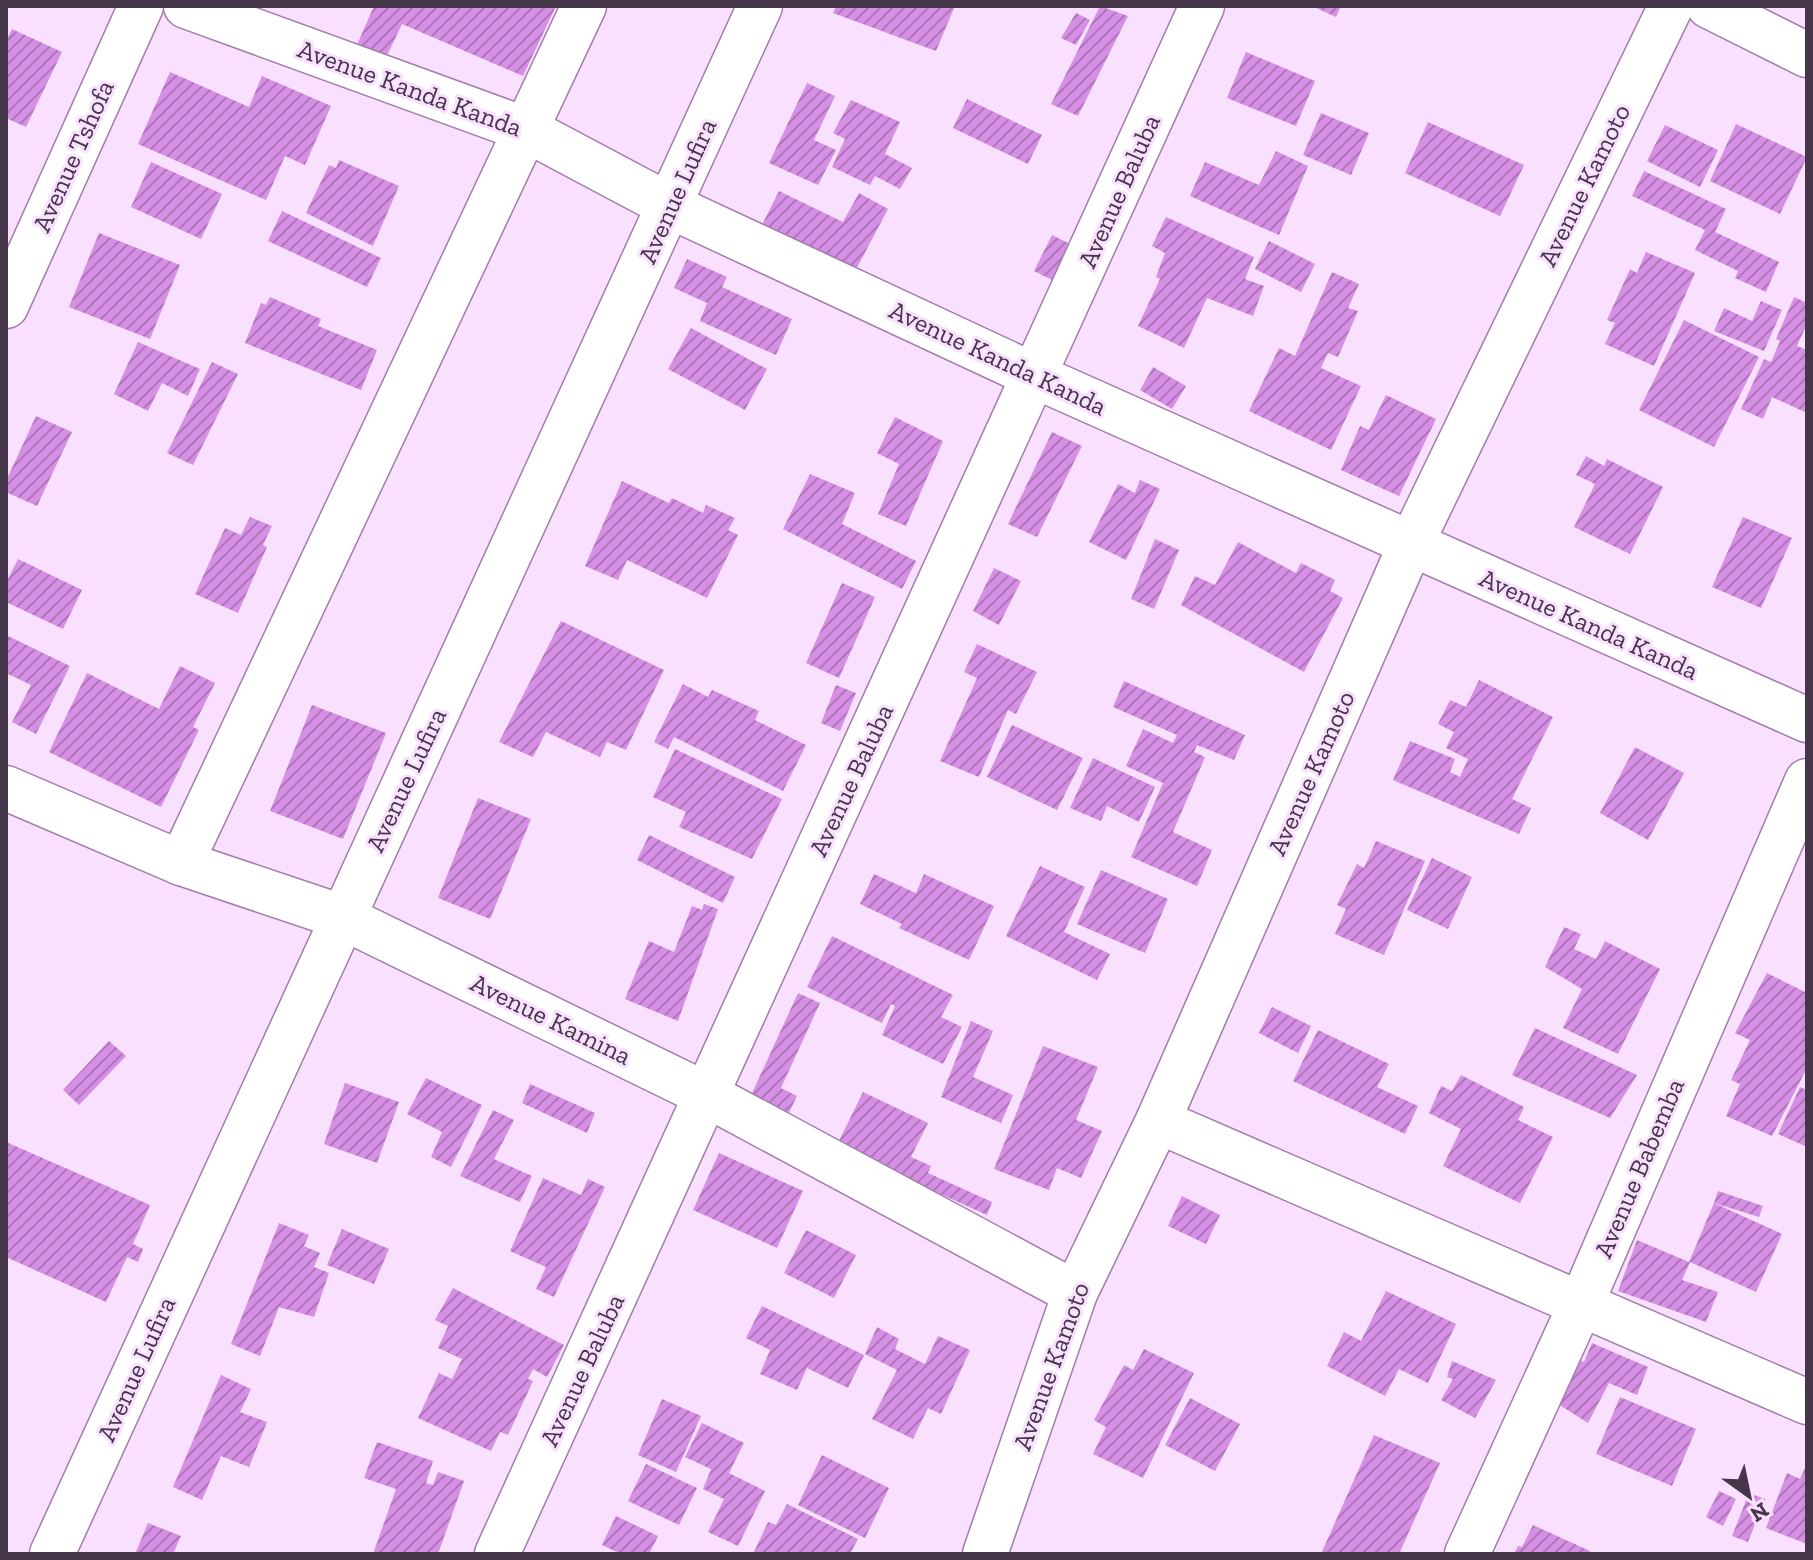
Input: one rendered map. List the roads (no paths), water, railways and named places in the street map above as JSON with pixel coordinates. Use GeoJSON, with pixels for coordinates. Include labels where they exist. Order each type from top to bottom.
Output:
{"type":"FeatureCollection","features":[{"type":"Feature","properties":{"kind":"street","name":"Avenue Tshofa"},"geometry":{"type":"LineString","coordinates":[[6,306],[141,6]]}},
{"type":"Feature","properties":{"kind":"street","name":"Avenue Kanda Kanda"},"geometry":{"type":"LineString","coordinates":[[186,6],[527,130],[670,206],[1035,376],[1410,546],[1807,720]]}},
{"type":"Feature","properties":{"kind":"street"},"geometry":{"type":"LineString","coordinates":[[181,863],[584,6]]}},
{"type":"Feature","properties":{"kind":"street","name":"Avenue Lufira"},"geometry":{"type":"LineString","coordinates":[[52,1554],[760,6]]}},
{"type":"Feature","properties":{"kind":"street","name":"Avenue Baluba"},"geometry":{"type":"LineString","coordinates":[[497,1554],[1202,6]]}},
{"type":"Feature","properties":{"kind":"street","name":"Avenue Kamoto"},"geometry":{"type":"LineString","coordinates":[[985,1554],[1075,1293],[1158,1121],[1410,546],[1671,6]]}},
{"type":"Feature","properties":{"kind":"street"},"geometry":{"type":"LineString","coordinates":[[1709,6],[1807,55]]}},
{"type":"Feature","properties":{"kind":"street","name":"Avenue Babemba"},"geometry":{"type":"LineString","coordinates":[[1467,1554],[1581,1304],[1807,781]]}},
{"type":"Feature","properties":{"kind":"street","name":"Avenue Kamina"},"geometry":{"type":"LineString","coordinates":[[6,788],[181,863],[342,917],[707,1095],[1075,1293]]}},
{"type":"Feature","properties":{"kind":"street"},"geometry":{"type":"LineString","coordinates":[[1158,1121],[1807,1402]]}}]}
